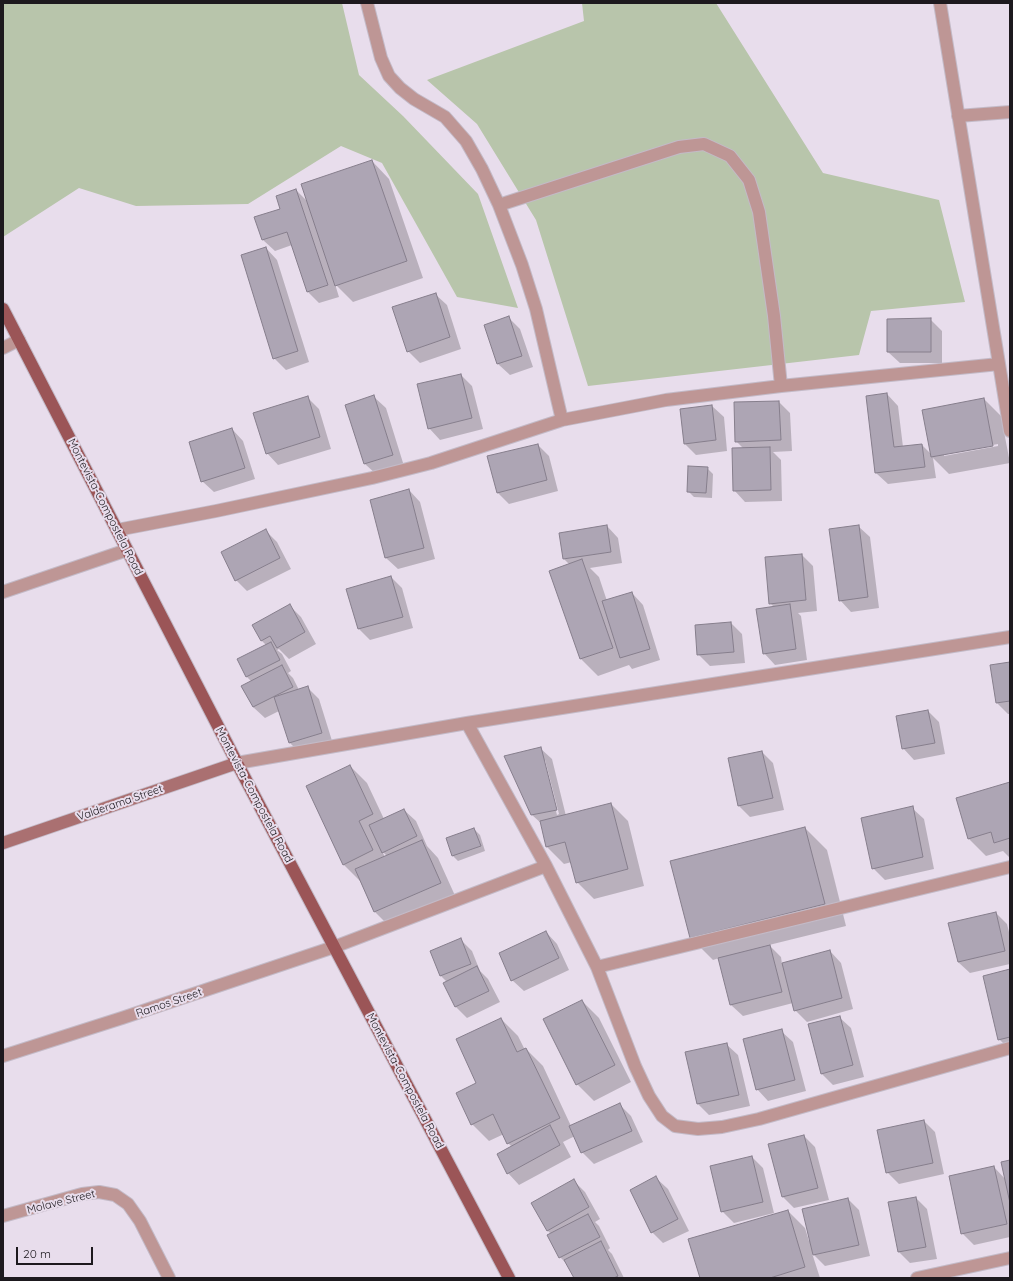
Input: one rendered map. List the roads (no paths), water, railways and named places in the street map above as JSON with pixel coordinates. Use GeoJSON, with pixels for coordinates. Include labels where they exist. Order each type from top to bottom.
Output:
{"type":"FeatureCollection","features":[{"type":"Feature","properties":{"kind":"main road","name":"Montevista-Compostela Road"},"geometry":{"type":"LineString","coordinates":[[3,309],[237,763],[509,1278]]}},
{"type":"Feature","properties":{"kind":"street"},"geometry":{"type":"LineString","coordinates":[[366,3],[381,58],[389,76],[400,88],[414,99],[445,117],[466,141],[482,169],[499,205],[522,265],[536,309],[562,420]]}},
{"type":"Feature","properties":{"kind":"street"},"geometry":{"type":"LineString","coordinates":[[940,3],[999,364],[1006,385],[1010,431]]}},
{"type":"Feature","properties":{"kind":"street"},"geometry":{"type":"LineString","coordinates":[[958,116],[1010,112]]}},
{"type":"Feature","properties":{"kind":"street"},"geometry":{"type":"LineString","coordinates":[[499,205],[679,147],[704,144],[730,156],[749,180],[759,212],[774,316],[781,386]]}},
{"type":"Feature","properties":{"kind":"street"},"geometry":{"type":"LineString","coordinates":[[3,348],[19,340]]}},
{"type":"Feature","properties":{"kind":"street"},"geometry":{"type":"LineString","coordinates":[[117,530],[372,478],[431,463],[562,420],[666,400],[781,386],[999,364]]}},
{"type":"Feature","properties":{"kind":"street"},"geometry":{"type":"LineString","coordinates":[[3,592],[127,550]]}},
{"type":"Feature","properties":{"kind":"street"},"geometry":{"type":"LineString","coordinates":[[237,763],[467,723],[1010,637]]}},
{"type":"Feature","properties":{"kind":"street"},"geometry":{"type":"LineString","coordinates":[[467,723],[546,866],[596,967],[635,1066],[649,1096],[662,1116],[675,1126],[698,1129],[722,1127],[1010,1048]]}},
{"type":"Feature","properties":{"kind":"street","name":"Valderama Street"},"geometry":{"type":"LineString","coordinates":[[3,843],[237,763]]}},
{"type":"Feature","properties":{"kind":"street","name":"Ramos Street"},"geometry":{"type":"LineString","coordinates":[[3,1056],[334,947],[546,866]]}},
{"type":"Feature","properties":{"kind":"street"},"geometry":{"type":"LineString","coordinates":[[596,967],[1010,867]]}},
{"type":"Feature","properties":{"kind":"street","name":"Molave Street"},"geometry":{"type":"LineString","coordinates":[[3,1216],[82,1194],[99,1192],[115,1195],[128,1204],[140,1221],[169,1278]]}},
{"type":"Feature","properties":{"kind":"street"},"geometry":{"type":"LineString","coordinates":[[917,1278],[1010,1258]]}}]}
